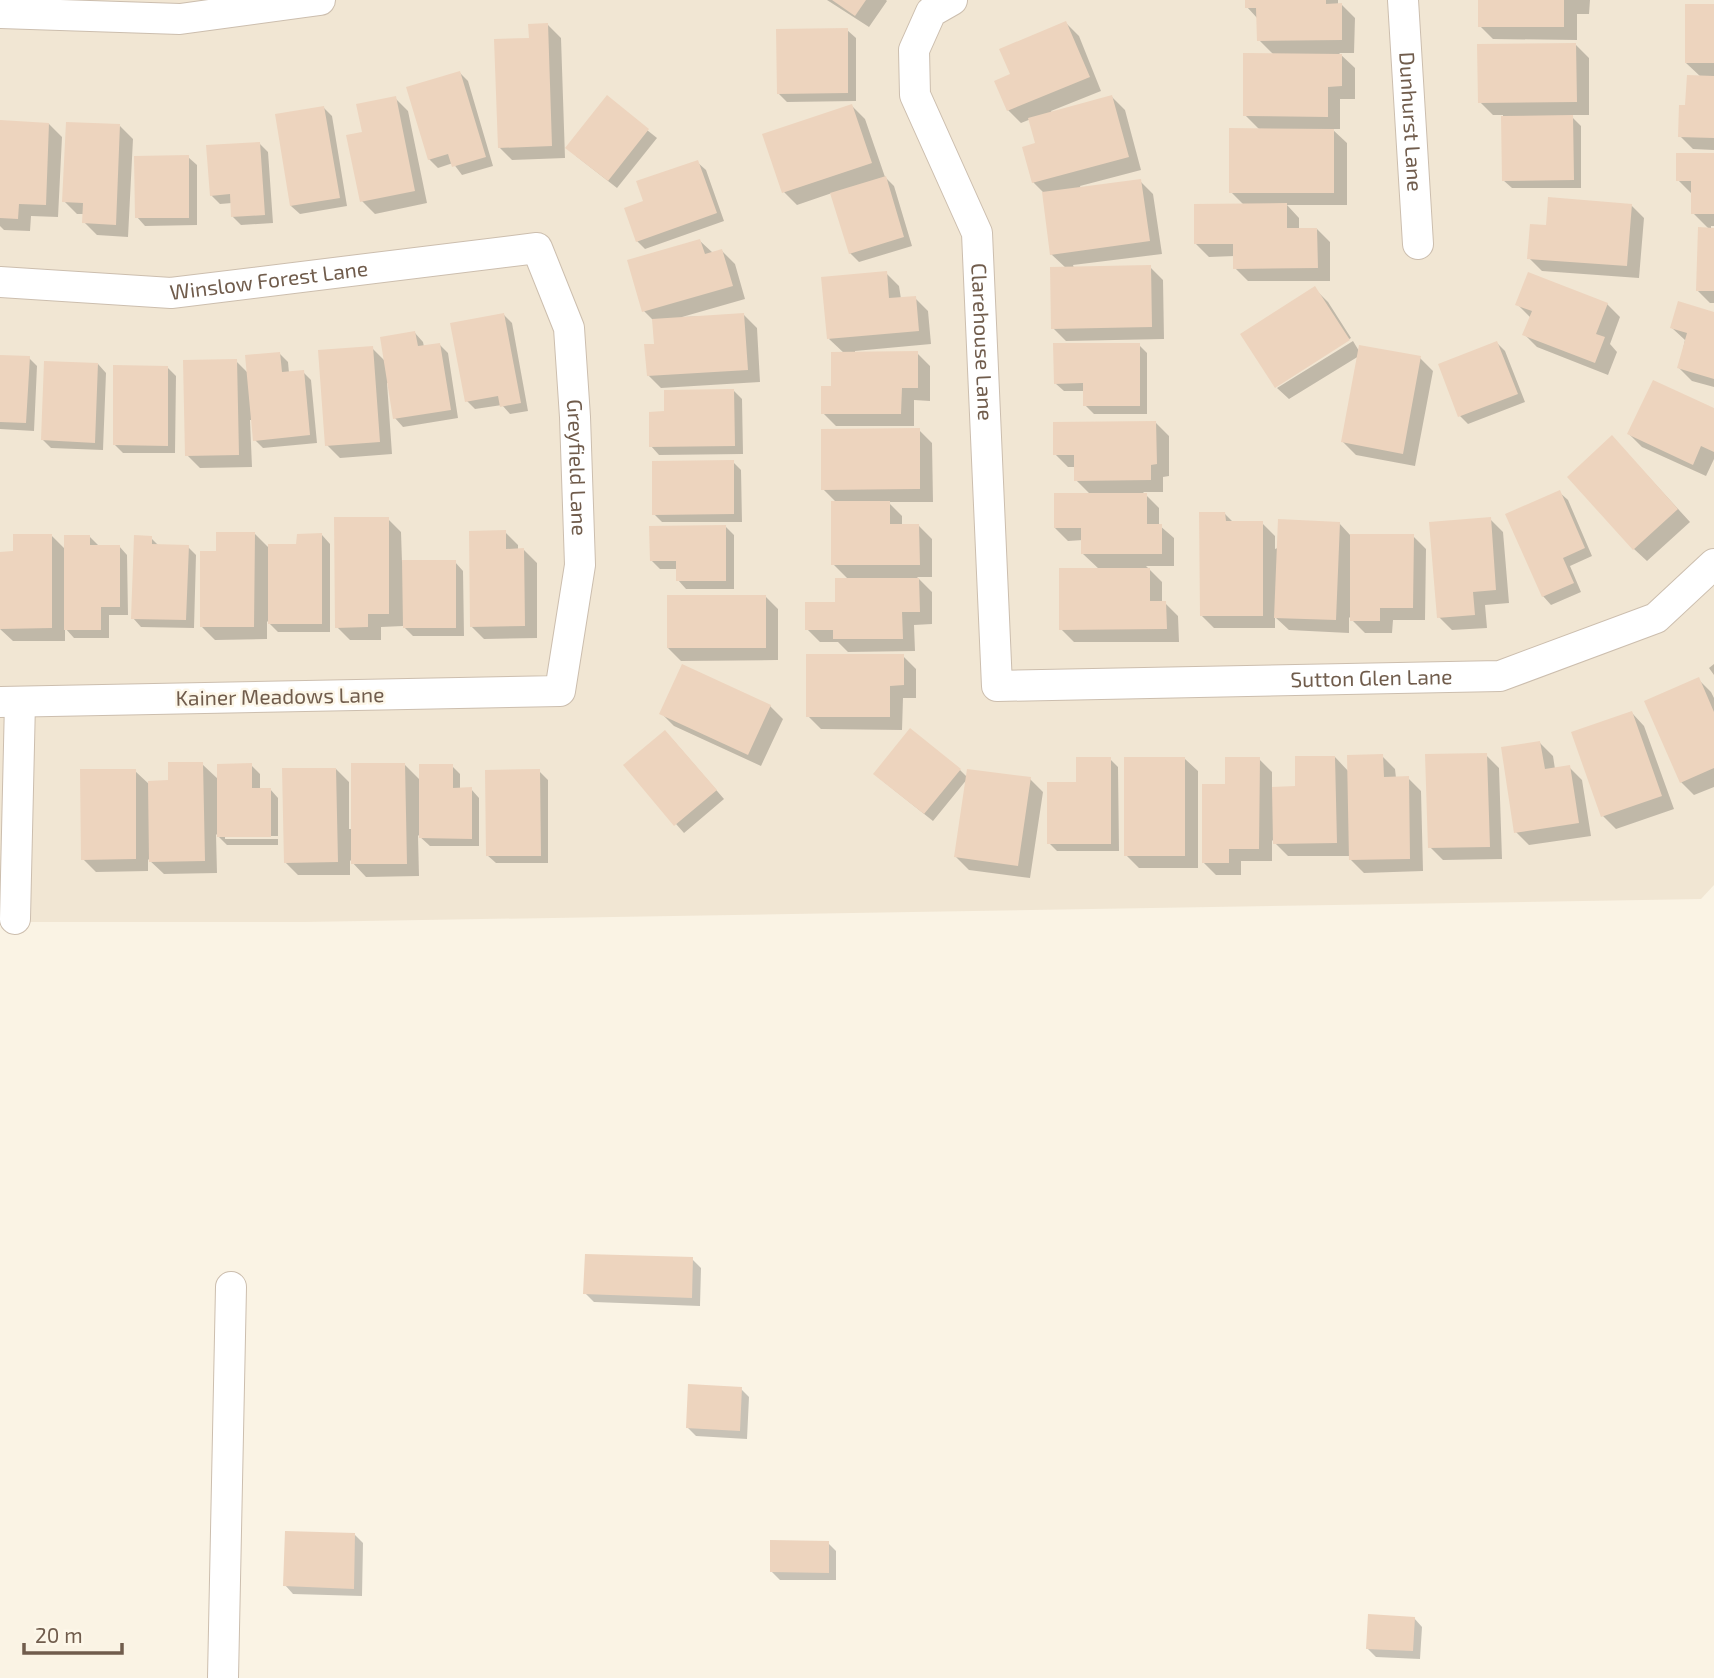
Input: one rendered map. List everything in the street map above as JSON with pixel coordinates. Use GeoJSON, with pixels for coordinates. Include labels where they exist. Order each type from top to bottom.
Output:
{"type":"FeatureCollection","features":[{"type":"Feature","properties":{"kind":"street"},"geometry":{"type":"LineString","coordinates":[[0,13],[180,19],[320,0]]}},
{"type":"Feature","properties":{"kind":"street","name":"Dunhurst Lane"},"geometry":{"type":"LineString","coordinates":[[1403,0],[1418,244]]}},
{"type":"Feature","properties":{"kind":"street","name":"Clarehouse Lane"},"geometry":{"type":"LineString","coordinates":[[942,6],[914,50],[915,95],[977,233],[997,686]]}},
{"type":"Feature","properties":{"kind":"street","name":"Winslow Forest Lane"},"geometry":{"type":"LineString","coordinates":[[0,282],[171,293],[537,248]]}},
{"type":"Feature","properties":{"kind":"street","name":"Greyfield Lane"},"geometry":{"type":"LineString","coordinates":[[537,248],[569,328],[575,417],[580,565],[560,691]]}},
{"type":"Feature","properties":{"kind":"street","name":"Sutton Glen Lane"},"geometry":{"type":"LineString","coordinates":[[997,686],[1500,676],[1656,618],[1714,564]]}},
{"type":"Feature","properties":{"kind":"street","name":"Kainer Meadows Lane"},"geometry":{"type":"LineString","coordinates":[[10,702],[560,691]]}},
{"type":"Feature","properties":{"kind":"street"},"geometry":{"type":"LineString","coordinates":[[10,702],[15,919]]}},
{"type":"Feature","properties":{"kind":"street"},"geometry":{"type":"LineString","coordinates":[[223,1678],[231,1287]]}},
{"type":"Feature","properties":{"kind":"shaded area"},"geometry":{"type":"Polygon","coordinates":[[[0,0],[1714,0],[1714,885],[1701,899],[305,922],[0,922],[0,0]]]}},
{"type":"Feature","properties":{"kind":"building"},"geometry":{"type":"Polygon","coordinates":[[[832,0],[866,0],[855,16],[832,0]]]}},
{"type":"Feature","properties":{"kind":"building"},"geometry":{"type":"Polygon","coordinates":[[[1245,0],[1326,0],[1326,4],[1342,3],[1342,40],[1257,41],[1256,8],[1245,8],[1245,0]]]}},
{"type":"Feature","properties":{"kind":"building"},"geometry":{"type":"Polygon","coordinates":[[[1478,0],[1564,0],[1564,27],[1478,27],[1478,0]]]}},
{"type":"Feature","properties":{"kind":"building"},"geometry":{"type":"Polygon","coordinates":[[[1685,4],[1714,4],[1714,63],[1685,63],[1685,4]]]}},
{"type":"Feature","properties":{"kind":"building"},"geometry":{"type":"Polygon","coordinates":[[[1066,21],[1090,77],[1007,111],[994,81],[1010,74],[999,49],[1066,21]]]}},
{"type":"Feature","properties":{"kind":"building"},"geometry":{"type":"Polygon","coordinates":[[[548,23],[552,146],[498,148],[494,39],[529,38],[528,24],[548,23]]]}},
{"type":"Feature","properties":{"kind":"building"},"geometry":{"type":"Polygon","coordinates":[[[848,28],[848,93],[777,94],[776,29],[848,28]]]}},
{"type":"Feature","properties":{"kind":"building"},"geometry":{"type":"Polygon","coordinates":[[[1576,43],[1577,102],[1478,103],[1477,44],[1576,43]]]}},
{"type":"Feature","properties":{"kind":"building"},"geometry":{"type":"Polygon","coordinates":[[[1243,53],[1342,54],[1342,86],[1328,87],[1328,117],[1243,116],[1243,53]]]}},
{"type":"Feature","properties":{"kind":"building"},"geometry":{"type":"Polygon","coordinates":[[[460,71],[486,157],[452,167],[448,154],[428,160],[406,87],[460,71]]]}},
{"type":"Feature","properties":{"kind":"building"},"geometry":{"type":"Polygon","coordinates":[[[1687,75],[1714,76],[1714,138],[1678,137],[1679,105],[1685,105],[1687,75]]]}},
{"type":"Feature","properties":{"kind":"building"},"geometry":{"type":"Polygon","coordinates":[[[607,95],[649,129],[608,181],[565,148],[607,95]]]}},
{"type":"Feature","properties":{"kind":"building"},"geometry":{"type":"Polygon","coordinates":[[[1112,95],[1129,157],[1032,183],[1022,147],[1035,143],[1028,118],[1112,95]]]}},
{"type":"Feature","properties":{"kind":"building"},"geometry":{"type":"Polygon","coordinates":[[[396,96],[415,191],[360,202],[346,135],[362,132],[356,104],[396,96]]]}},
{"type":"Feature","properties":{"kind":"building"},"geometry":{"type":"Polygon","coordinates":[[[852,104],[872,163],[782,193],[762,134],[852,104]]]}},
{"type":"Feature","properties":{"kind":"building"},"geometry":{"type":"Polygon","coordinates":[[[324,106],[340,198],[290,206],[275,114],[324,106]]]}},
{"type":"Feature","properties":{"kind":"building"},"geometry":{"type":"Polygon","coordinates":[[[1573,115],[1574,180],[1502,181],[1501,116],[1573,115]]]}},
{"type":"Feature","properties":{"kind":"building"},"geometry":{"type":"Polygon","coordinates":[[[0,120],[49,123],[46,205],[19,204],[18,219],[0,218],[0,120]]]}},
{"type":"Feature","properties":{"kind":"building"},"geometry":{"type":"Polygon","coordinates":[[[66,122],[120,124],[116,225],[82,223],[83,203],[62,202],[66,122]]]}},
{"type":"Feature","properties":{"kind":"building"},"geometry":{"type":"Polygon","coordinates":[[[1229,128],[1334,129],[1334,193],[1229,193],[1229,128]]]}},
{"type":"Feature","properties":{"kind":"building"},"geometry":{"type":"Polygon","coordinates":[[[260,142],[265,215],[231,217],[230,194],[210,196],[206,145],[260,142]]]}},
{"type":"Feature","properties":{"kind":"building"},"geometry":{"type":"Polygon","coordinates":[[[1676,153],[1714,153],[1714,214],[1691,214],[1691,181],[1676,181],[1676,153]]]}},
{"type":"Feature","properties":{"kind":"building"},"geometry":{"type":"Polygon","coordinates":[[[189,155],[189,218],[135,218],[134,156],[189,155]]]}},
{"type":"Feature","properties":{"kind":"building"},"geometry":{"type":"Polygon","coordinates":[[[698,160],[717,213],[636,242],[624,208],[643,201],[636,181],[698,160]]]}},
{"type":"Feature","properties":{"kind":"building"},"geometry":{"type":"Polygon","coordinates":[[[886,176],[904,237],[849,254],[830,193],[886,176]]]}},
{"type":"Feature","properties":{"kind":"building"},"geometry":{"type":"Polygon","coordinates":[[[1141,179],[1150,241],[1050,255],[1042,192],[1141,179]]]}},
{"type":"Feature","properties":{"kind":"building"},"geometry":{"type":"Polygon","coordinates":[[[1548,197],[1632,204],[1627,266],[1527,259],[1530,224],[1546,225],[1548,197]]]}},
{"type":"Feature","properties":{"kind":"building"},"geometry":{"type":"Polygon","coordinates":[[[1287,203],[1287,228],[1317,228],[1318,268],[1233,269],[1233,244],[1194,244],[1194,204],[1287,203]]]}},
{"type":"Feature","properties":{"kind":"building"},"geometry":{"type":"Polygon","coordinates":[[[1698,227],[1714,228],[1714,291],[1696,291],[1698,227]]]}},
{"type":"Feature","properties":{"kind":"building"},"geometry":{"type":"Polygon","coordinates":[[[700,239],[705,254],[722,249],[733,286],[642,312],[627,260],[700,239]]]}},
{"type":"Feature","properties":{"kind":"building"},"geometry":{"type":"Polygon","coordinates":[[[1151,265],[1152,327],[1051,329],[1050,267],[1151,265]]]}},
{"type":"Feature","properties":{"kind":"building"},"geometry":{"type":"Polygon","coordinates":[[[887,271],[889,298],[916,296],[919,331],[827,339],[821,277],[887,271]]]}},
{"type":"Feature","properties":{"kind":"building"},"geometry":{"type":"Polygon","coordinates":[[[1528,272],[1608,303],[1596,334],[1605,337],[1595,363],[1522,335],[1532,311],[1515,305],[1528,272]]]}},
{"type":"Feature","properties":{"kind":"building"},"geometry":{"type":"Polygon","coordinates":[[[1315,286],[1350,340],[1275,388],[1240,334],[1315,286]]]}},
{"type":"Feature","properties":{"kind":"building"},"geometry":{"type":"Polygon","coordinates":[[[1678,301],[1714,312],[1714,379],[1677,368],[1687,333],[1670,328],[1678,301]]]}},
{"type":"Feature","properties":{"kind":"building"},"geometry":{"type":"Polygon","coordinates":[[[504,313],[521,403],[500,407],[498,396],[465,402],[450,323],[504,313]]]}},
{"type":"Feature","properties":{"kind":"building"},"geometry":{"type":"Polygon","coordinates":[[[744,313],[748,370],[647,376],[644,344],[654,344],[652,319],[744,313]]]}},
{"type":"Feature","properties":{"kind":"building"},"geometry":{"type":"Polygon","coordinates":[[[415,331],[418,346],[440,343],[451,410],[393,419],[380,337],[415,331]]]}},
{"type":"Feature","properties":{"kind":"building"},"geometry":{"type":"Polygon","coordinates":[[[1497,341],[1518,394],[1458,417],[1438,364],[1497,341]]]}},
{"type":"Feature","properties":{"kind":"building"},"geometry":{"type":"Polygon","coordinates":[[[1053,343],[1140,343],[1140,406],[1083,406],[1083,383],[1054,384],[1053,343]]]}},
{"type":"Feature","properties":{"kind":"building"},"geometry":{"type":"Polygon","coordinates":[[[1359,345],[1421,356],[1403,454],[1341,442],[1359,345]]]}},
{"type":"Feature","properties":{"kind":"building"},"geometry":{"type":"Polygon","coordinates":[[[373,346],[380,442],[325,446],[318,350],[373,346]]]}},
{"type":"Feature","properties":{"kind":"building"},"geometry":{"type":"Polygon","coordinates":[[[918,351],[918,388],[902,388],[901,414],[821,414],[821,386],[831,386],[831,352],[918,351]]]}},
{"type":"Feature","properties":{"kind":"building"},"geometry":{"type":"Polygon","coordinates":[[[280,352],[282,372],[304,370],[310,435],[253,441],[245,355],[280,352]]]}},
{"type":"Feature","properties":{"kind":"building"},"geometry":{"type":"Polygon","coordinates":[[[0,355],[30,356],[26,423],[0,422],[0,355]]]}},
{"type":"Feature","properties":{"kind":"building"},"geometry":{"type":"Polygon","coordinates":[[[237,359],[239,455],[185,456],[183,360],[237,359]]]}},
{"type":"Feature","properties":{"kind":"building"},"geometry":{"type":"Polygon","coordinates":[[[44,361],[98,363],[95,443],[41,440],[44,361]]]}},
{"type":"Feature","properties":{"kind":"building"},"geometry":{"type":"Polygon","coordinates":[[[113,365],[168,366],[168,446],[113,445],[113,365]]]}},
{"type":"Feature","properties":{"kind":"building"},"geometry":{"type":"Polygon","coordinates":[[[1653,380],[1714,408],[1714,452],[1701,446],[1693,465],[1627,434],[1653,380]]]}},
{"type":"Feature","properties":{"kind":"building"},"geometry":{"type":"Polygon","coordinates":[[[734,389],[735,446],[649,447],[649,412],[664,411],[664,390],[734,389]]]}},
{"type":"Feature","properties":{"kind":"building"},"geometry":{"type":"Polygon","coordinates":[[[1156,421],[1157,464],[1151,465],[1151,480],[1074,481],[1074,455],[1053,455],[1053,422],[1156,421]]]}},
{"type":"Feature","properties":{"kind":"building"},"geometry":{"type":"Polygon","coordinates":[[[920,428],[920,489],[821,490],[821,429],[920,428]]]}},
{"type":"Feature","properties":{"kind":"building"},"geometry":{"type":"Polygon","coordinates":[[[1612,435],[1678,509],[1633,550],[1567,477],[1612,435]]]}},
{"type":"Feature","properties":{"kind":"building"},"geometry":{"type":"Polygon","coordinates":[[[734,460],[734,514],[652,515],[652,461],[734,460]]]}},
{"type":"Feature","properties":{"kind":"building"},"geometry":{"type":"Polygon","coordinates":[[[1560,490],[1585,548],[1563,558],[1574,583],[1542,597],[1505,514],[1560,490]]]}},
{"type":"Feature","properties":{"kind":"building"},"geometry":{"type":"Polygon","coordinates":[[[1054,493],[1147,493],[1147,524],[1162,524],[1162,554],[1081,554],[1081,528],[1054,528],[1054,493]]]}},
{"type":"Feature","properties":{"kind":"building"},"geometry":{"type":"Polygon","coordinates":[[[831,501],[890,501],[890,524],[919,524],[920,565],[831,565],[831,501]]]}},
{"type":"Feature","properties":{"kind":"building"},"geometry":{"type":"Polygon","coordinates":[[[1199,512],[1225,512],[1226,521],[1263,521],[1263,616],[1200,616],[1199,512]]]}},
{"type":"Feature","properties":{"kind":"building"},"geometry":{"type":"Polygon","coordinates":[[[334,517],[389,517],[389,614],[368,614],[368,627],[335,628],[334,517]]]}},
{"type":"Feature","properties":{"kind":"building"},"geometry":{"type":"Polygon","coordinates":[[[1491,517],[1496,590],[1473,592],[1475,615],[1437,618],[1429,522],[1491,517]]]}},
{"type":"Feature","properties":{"kind":"building"},"geometry":{"type":"Polygon","coordinates":[[[1278,519],[1340,522],[1336,620],[1274,618],[1278,519]]]}},
{"type":"Feature","properties":{"kind":"building"},"geometry":{"type":"Polygon","coordinates":[[[726,525],[726,581],[676,581],[676,561],[650,561],[649,526],[726,525]]]}},
{"type":"Feature","properties":{"kind":"building"},"geometry":{"type":"Polygon","coordinates":[[[506,530],[506,549],[524,548],[525,626],[470,627],[469,531],[506,530]]]}},
{"type":"Feature","properties":{"kind":"building"},"geometry":{"type":"Polygon","coordinates":[[[216,532],[255,532],[254,627],[200,627],[200,551],[216,551],[216,532]]]}},
{"type":"Feature","properties":{"kind":"building"},"geometry":{"type":"Polygon","coordinates":[[[322,533],[322,624],[268,624],[268,544],[296,544],[297,534],[322,533]]]}},
{"type":"Feature","properties":{"kind":"building"},"geometry":{"type":"Polygon","coordinates":[[[13,534],[52,534],[52,628],[0,629],[0,552],[13,551],[13,534]]]}},
{"type":"Feature","properties":{"kind":"building"},"geometry":{"type":"Polygon","coordinates":[[[1350,534],[1414,534],[1413,608],[1380,608],[1380,621],[1350,621],[1350,534]]]}},
{"type":"Feature","properties":{"kind":"building"},"geometry":{"type":"Polygon","coordinates":[[[64,535],[90,535],[90,545],[120,545],[120,607],[101,607],[101,630],[64,630],[64,535]]]}},
{"type":"Feature","properties":{"kind":"building"},"geometry":{"type":"Polygon","coordinates":[[[134,535],[152,536],[152,544],[189,545],[186,620],[131,619],[134,535]]]}},
{"type":"Feature","properties":{"kind":"building"},"geometry":{"type":"Polygon","coordinates":[[[402,560],[456,560],[456,628],[403,628],[402,560]]]}},
{"type":"Feature","properties":{"kind":"building"},"geometry":{"type":"Polygon","coordinates":[[[1059,568],[1150,568],[1150,601],[1166,601],[1167,629],[1059,630],[1059,568]]]}},
{"type":"Feature","properties":{"kind":"building"},"geometry":{"type":"Polygon","coordinates":[[[835,578],[919,578],[920,612],[902,612],[903,639],[833,639],[833,630],[805,630],[805,602],[835,602],[835,578]]]}},
{"type":"Feature","properties":{"kind":"building"},"geometry":{"type":"Polygon","coordinates":[[[667,595],[766,595],[766,648],[667,648],[667,595]]]}},
{"type":"Feature","properties":{"kind":"building"},"geometry":{"type":"Polygon","coordinates":[[[806,654],[904,654],[904,685],[890,686],[890,717],[806,717],[806,654]]]}},
{"type":"Feature","properties":{"kind":"building"},"geometry":{"type":"Polygon","coordinates":[[[682,664],[771,705],[748,755],[659,714],[682,664]]]}},
{"type":"Feature","properties":{"kind":"building"},"geometry":{"type":"Polygon","coordinates":[[[1699,677],[1714,712],[1714,768],[1680,783],[1644,701],[1699,677]]]}},
{"type":"Feature","properties":{"kind":"building"},"geometry":{"type":"Polygon","coordinates":[[[1632,711],[1662,796],[1601,817],[1571,732],[1632,711]]]}},
{"type":"Feature","properties":{"kind":"building"},"geometry":{"type":"Polygon","coordinates":[[[910,728],[961,769],[924,814],[873,774],[910,728]]]}},
{"type":"Feature","properties":{"kind":"building"},"geometry":{"type":"Polygon","coordinates":[[[665,730],[717,790],[674,826],[623,765],[665,730]]]}},
{"type":"Feature","properties":{"kind":"building"},"geometry":{"type":"Polygon","coordinates":[[[1540,741],[1545,769],[1570,765],[1579,823],[1514,833],[1501,747],[1540,741]]]}},
{"type":"Feature","properties":{"kind":"building"},"geometry":{"type":"Polygon","coordinates":[[[1487,753],[1490,847],[1428,848],[1425,754],[1487,753]]]}},
{"type":"Feature","properties":{"kind":"building"},"geometry":{"type":"Polygon","coordinates":[[[1383,754],[1384,777],[1409,776],[1410,859],[1349,860],[1347,755],[1383,754]]]}},
{"type":"Feature","properties":{"kind":"building"},"geometry":{"type":"Polygon","coordinates":[[[1295,756],[1335,756],[1337,843],[1273,844],[1272,787],[1295,786],[1295,756]]]}},
{"type":"Feature","properties":{"kind":"building"},"geometry":{"type":"Polygon","coordinates":[[[1076,757],[1111,757],[1111,844],[1047,844],[1047,782],[1076,782],[1076,757]]]}},
{"type":"Feature","properties":{"kind":"building"},"geometry":{"type":"Polygon","coordinates":[[[1124,757],[1185,757],[1185,856],[1124,856],[1124,757]]]}},
{"type":"Feature","properties":{"kind":"building"},"geometry":{"type":"Polygon","coordinates":[[[1225,757],[1260,757],[1259,849],[1229,849],[1229,863],[1202,863],[1202,784],[1225,784],[1225,757]]]}},
{"type":"Feature","properties":{"kind":"building"},"geometry":{"type":"Polygon","coordinates":[[[168,762],[203,762],[205,861],[149,862],[148,781],[168,780],[168,762]]]}},
{"type":"Feature","properties":{"kind":"building"},"geometry":{"type":"Polygon","coordinates":[[[252,763],[252,788],[271,788],[271,837],[217,837],[217,764],[252,763]]]}},
{"type":"Feature","properties":{"kind":"building"},"geometry":{"type":"Polygon","coordinates":[[[351,763],[405,763],[407,864],[351,864],[351,763]]]}},
{"type":"Feature","properties":{"kind":"building"},"geometry":{"type":"Polygon","coordinates":[[[419,764],[453,764],[453,788],[472,787],[472,839],[419,838],[419,764]]]}},
{"type":"Feature","properties":{"kind":"building"},"geometry":{"type":"Polygon","coordinates":[[[282,768],[336,768],[338,862],[284,863],[282,768]]]}},
{"type":"Feature","properties":{"kind":"building"},"geometry":{"type":"Polygon","coordinates":[[[80,769],[136,769],[136,859],[81,860],[80,769]]]}},
{"type":"Feature","properties":{"kind":"building"},"geometry":{"type":"Polygon","coordinates":[[[540,769],[541,856],[486,856],[485,770],[540,769]]]}},
{"type":"Feature","properties":{"kind":"building"},"geometry":{"type":"Polygon","coordinates":[[[967,769],[1031,777],[1018,866],[954,857],[967,769]]]}},
{"type":"Feature","properties":{"kind":"building"},"geometry":{"type":"Polygon","coordinates":[[[585,1254],[693,1257],[692,1298],[583,1294],[585,1254]]]}},
{"type":"Feature","properties":{"kind":"building"},"geometry":{"type":"Polygon","coordinates":[[[688,1384],[742,1387],[740,1431],[686,1428],[688,1384]]]}},
{"type":"Feature","properties":{"kind":"building"},"geometry":{"type":"Polygon","coordinates":[[[285,1531],[355,1533],[354,1589],[283,1586],[285,1531]]]}},
{"type":"Feature","properties":{"kind":"building"},"geometry":{"type":"Polygon","coordinates":[[[770,1540],[829,1541],[829,1573],[770,1572],[770,1540]]]}},
{"type":"Feature","properties":{"kind":"building"},"geometry":{"type":"Polygon","coordinates":[[[1368,1614],[1415,1617],[1413,1651],[1366,1649],[1368,1614]]]}}]}
